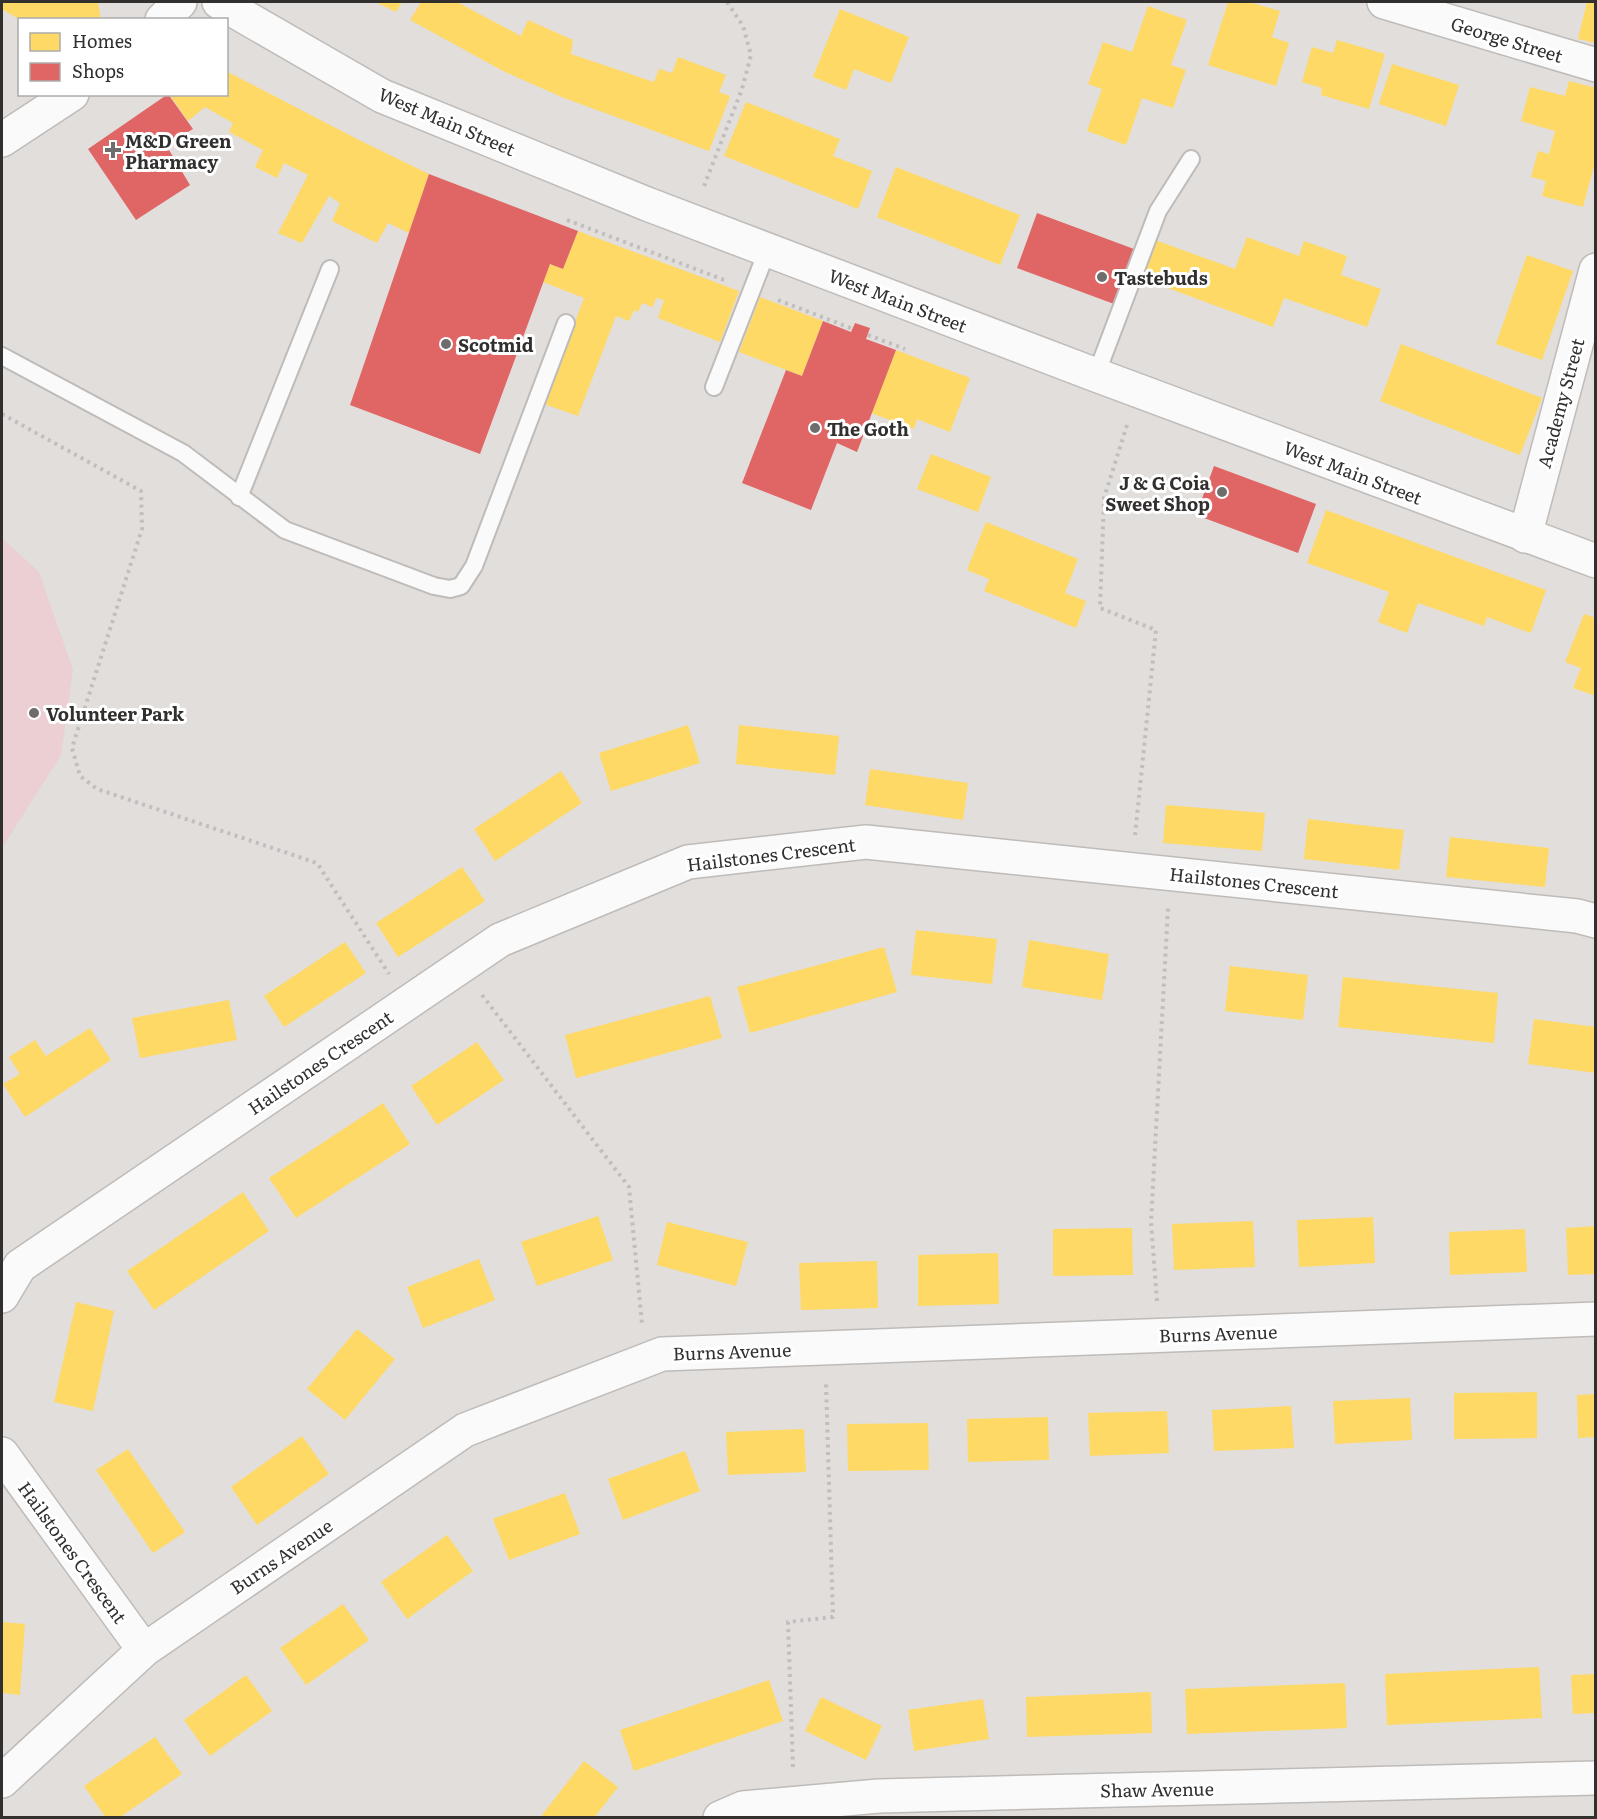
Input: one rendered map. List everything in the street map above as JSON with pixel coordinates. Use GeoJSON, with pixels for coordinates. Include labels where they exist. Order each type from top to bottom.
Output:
{"type":"FeatureCollection","features":[{"type":"Feature","properties":{"kind":"street"},"geometry":{"type":"LineString","coordinates":[[164,18],[180,2]]}},
{"type":"Feature","properties":{"kind":"street","name":"West Main Street"},"geometry":{"type":"LineString","coordinates":[[219,2],[382,96],[646,204],[1137,391],[1596,561]]}},
{"type":"Feature","properties":{"kind":"street","name":"George Street"},"geometry":{"type":"LineString","coordinates":[[1384,2],[1596,66]]}},
{"type":"Feature","properties":{"kind":"street"},"geometry":{"type":"LineString","coordinates":[[2,140],[69,96]]}},
{"type":"Feature","properties":{"kind":"street","name":"Academy Street"},"geometry":{"type":"LineString","coordinates":[[1525,536],[1588,325],[1596,270]]}},
{"type":"Feature","properties":{"kind":"street","name":"Hailstones Crescent"},"geometry":{"type":"LineString","coordinates":[[2,1296],[20,1266],[500,940],[688,862],[866,842],[1577,916],[1596,921]]}},
{"type":"Feature","properties":{"kind":"street","name":"Burns Avenue"},"geometry":{"type":"LineString","coordinates":[[2,1781],[144,1650],[465,1430],[662,1354],[1596,1318]]}},
{"type":"Feature","properties":{"kind":"street","name":"Hailstones Crescent"},"geometry":{"type":"LineString","coordinates":[[2,1454],[144,1650]]}},
{"type":"Feature","properties":{"kind":"street","name":"Shaw Avenue"},"geometry":{"type":"LineString","coordinates":[[737,1814],[794,1804],[879,1796],[1596,1778]]}},
{"type":"Feature","properties":{"kind":"lane"},"geometry":{"type":"LineString","coordinates":[[1096,375],[1158,211],[1191,159]]}},
{"type":"Feature","properties":{"kind":"lane"},"geometry":{"type":"LineString","coordinates":[[714,387],[767,251]]}},
{"type":"Feature","properties":{"kind":"lane"},"geometry":{"type":"LineString","coordinates":[[239,497],[330,269]]}},
{"type":"Feature","properties":{"kind":"lane"},"geometry":{"type":"LineString","coordinates":[[2,356],[183,453],[285,530],[434,586],[450,589],[461,586],[474,566],[566,322]]}},
{"type":"Feature","properties":{"kind":"path"},"geometry":{"type":"LineString","coordinates":[[704,186],[742,89],[751,55],[743,26],[727,2]]}},
{"type":"Feature","properties":{"kind":"path"},"geometry":{"type":"LineString","coordinates":[[567,220],[853,329]]}},
{"type":"Feature","properties":{"kind":"path"},"geometry":{"type":"LineString","coordinates":[[868,335],[905,349]]}},
{"type":"Feature","properties":{"kind":"path"},"geometry":{"type":"LineString","coordinates":[[1131,870],[1156,630],[1100,608],[1104,498],[1137,391]]}},
{"type":"Feature","properties":{"kind":"path"},"geometry":{"type":"LineString","coordinates":[[2,414],[141,491],[142,529],[72,748],[80,776],[97,789],[316,863],[408,1002]]}},
{"type":"Feature","properties":{"kind":"path"},"geometry":{"type":"LineString","coordinates":[[1160,1335],[1151,1222],[1170,873]]}},
{"type":"Feature","properties":{"kind":"path"},"geometry":{"type":"LineString","coordinates":[[460,966],[629,1187],[646,1360]]}},
{"type":"Feature","properties":{"kind":"path"},"geometry":{"type":"LineString","coordinates":[[794,1804],[788,1622],[832,1617],[826,1348]]}},
{"type":"Feature","properties":{"kind":"shaded area","name":"Volunteer Park"},"geometry":{"type":"Polygon","coordinates":[[[2,538],[39,572],[73,670],[61,755],[2,848],[2,538]]]}},
{"type":"Feature","properties":{"kind":"building: Homes"},"geometry":{"type":"Polygon","coordinates":[[[2,2],[98,2],[101,18],[18,19],[2,9],[2,2]]]}},
{"type":"Feature","properties":{"kind":"building: Homes"},"geometry":{"type":"Polygon","coordinates":[[[375,2],[402,2],[396,12],[375,2]]]}},
{"type":"Feature","properties":{"kind":"building: Homes"},"geometry":{"type":"Polygon","coordinates":[[[421,2],[457,2],[521,36],[528,20],[573,40],[571,54],[654,82],[659,69],[672,73],[678,57],[726,75],[719,92],[730,96],[709,151],[564,98],[505,72],[410,20],[421,2]]]}},
{"type":"Feature","properties":{"kind":"building: Homes"},"geometry":{"type":"Polygon","coordinates":[[[1228,2],[1249,2],[1280,11],[1272,37],[1289,43],[1276,86],[1208,65],[1228,2]]]}},
{"type":"Feature","properties":{"kind":"building: Homes"},"geometry":{"type":"Polygon","coordinates":[[[1587,2],[1596,2],[1596,43],[1578,39],[1587,2]]]}},
{"type":"Feature","properties":{"kind":"building: Homes"},"geometry":{"type":"Polygon","coordinates":[[[1148,6],[1187,20],[1171,65],[1186,70],[1173,108],[1142,98],[1126,145],[1087,131],[1102,89],[1088,84],[1103,42],[1132,52],[1148,6]]]}},
{"type":"Feature","properties":{"kind":"building: Homes"},"geometry":{"type":"Polygon","coordinates":[[[840,9],[909,37],[891,83],[854,69],[846,90],[813,77],[840,9]]]}},
{"type":"Feature","properties":{"kind":"building: Homes"},"geometry":{"type":"Polygon","coordinates":[[[1337,40],[1385,54],[1369,109],[1321,95],[1322,88],[1302,82],[1312,47],[1333,53],[1337,40]]]}},
{"type":"Feature","properties":{"kind":"building: Homes"},"geometry":{"type":"Polygon","coordinates":[[[1392,64],[1459,85],[1446,126],[1379,104],[1392,64]]]}},
{"type":"Feature","properties":{"kind":"building: Homes"},"geometry":{"type":"Polygon","coordinates":[[[228,72],[429,174],[409,233],[388,223],[377,243],[332,221],[340,203],[329,196],[302,243],[278,233],[308,175],[284,163],[277,178],[255,167],[263,150],[229,132],[233,123],[205,107],[188,121],[170,96],[228,96],[228,72]]]}},
{"type":"Feature","properties":{"kind":"building: Homes"},"geometry":{"type":"Polygon","coordinates":[[[1569,81],[1596,88],[1596,159],[1583,207],[1542,196],[1546,181],[1531,177],[1538,151],[1549,154],[1555,131],[1521,121],[1530,87],[1565,96],[1569,81]]]}},
{"type":"Feature","properties":{"kind":"building: Homes"},"geometry":{"type":"Polygon","coordinates":[[[746,102],[840,139],[833,156],[872,171],[858,209],[724,156],[746,102]]]}},
{"type":"Feature","properties":{"kind":"building: Homes"},"geometry":{"type":"Polygon","coordinates":[[[896,167],[1020,215],[1000,265],[877,217],[896,167]]]}},
{"type":"Feature","properties":{"kind":"building: Homes"},"geometry":{"type":"Polygon","coordinates":[[[578,231],[739,291],[720,342],[658,318],[664,300],[656,298],[653,307],[642,303],[638,312],[634,310],[629,321],[616,316],[578,416],[544,404],[584,298],[543,282],[550,264],[563,269],[578,231]]]}},
{"type":"Feature","properties":{"kind":"building: Homes"},"geometry":{"type":"Polygon","coordinates":[[[1247,237],[1299,256],[1304,241],[1347,256],[1341,275],[1381,289],[1367,327],[1284,298],[1273,327],[1141,278],[1155,240],[1235,269],[1247,237]]]}},
{"type":"Feature","properties":{"kind":"building: Homes"},"geometry":{"type":"Polygon","coordinates":[[[1527,255],[1573,271],[1542,360],[1496,344],[1527,255]]]}},
{"type":"Feature","properties":{"kind":"building: Homes"},"geometry":{"type":"Polygon","coordinates":[[[760,297],[823,321],[802,376],[739,352],[760,297]]]}},
{"type":"Feature","properties":{"kind":"building: Homes"},"geometry":{"type":"Polygon","coordinates":[[[1401,344],[1542,398],[1520,455],[1380,401],[1401,344]]]}},
{"type":"Feature","properties":{"kind":"building: Homes"},"geometry":{"type":"Polygon","coordinates":[[[896,350],[970,378],[950,432],[917,419],[914,429],[871,413],[896,350]]]}},
{"type":"Feature","properties":{"kind":"building: Homes"},"geometry":{"type":"Polygon","coordinates":[[[931,454],[991,477],[978,512],[917,489],[931,454]]]}},
{"type":"Feature","properties":{"kind":"building: Homes"},"geometry":{"type":"Polygon","coordinates":[[[1326,510],[1546,590],[1531,633],[1487,617],[1484,626],[1418,603],[1407,633],[1378,622],[1389,592],[1307,563],[1326,510]]]}},
{"type":"Feature","properties":{"kind":"building: Homes"},"geometry":{"type":"Polygon","coordinates":[[[986,522],[1078,559],[1065,593],[1086,601],[1076,628],[984,591],[989,579],[967,570],[986,522]]]}},
{"type":"Feature","properties":{"kind":"building: Homes"},"geometry":{"type":"Polygon","coordinates":[[[1584,614],[1596,618],[1596,696],[1573,688],[1581,668],[1565,662],[1584,614]]]}},
{"type":"Feature","properties":{"kind":"building: Homes"},"geometry":{"type":"Polygon","coordinates":[[[688,725],[700,763],[611,791],[599,753],[688,725]]]}},
{"type":"Feature","properties":{"kind":"building: Homes"},"geometry":{"type":"Polygon","coordinates":[[[739,725],[839,736],[835,775],[736,764],[739,725]]]}},
{"type":"Feature","properties":{"kind":"building: Homes"},"geometry":{"type":"Polygon","coordinates":[[[870,769],[968,783],[963,820],[865,805],[870,769]]]}},
{"type":"Feature","properties":{"kind":"building: Homes"},"geometry":{"type":"Polygon","coordinates":[[[561,771],[582,803],[495,861],[474,829],[561,771]]]}},
{"type":"Feature","properties":{"kind":"building: Homes"},"geometry":{"type":"Polygon","coordinates":[[[1166,805],[1265,813],[1262,851],[1163,843],[1166,805]]]}},
{"type":"Feature","properties":{"kind":"building: Homes"},"geometry":{"type":"Polygon","coordinates":[[[1308,819],[1404,830],[1399,870],[1304,859],[1308,819]]]}},
{"type":"Feature","properties":{"kind":"building: Homes"},"geometry":{"type":"Polygon","coordinates":[[[1450,837],[1549,848],[1545,887],[1446,877],[1450,837]]]}},
{"type":"Feature","properties":{"kind":"building: Homes"},"geometry":{"type":"Polygon","coordinates":[[[462,867],[485,901],[398,957],[376,923],[462,867]]]}},
{"type":"Feature","properties":{"kind":"building: Homes"},"geometry":{"type":"Polygon","coordinates":[[[916,930],[997,939],[992,984],[911,975],[916,930]]]}},
{"type":"Feature","properties":{"kind":"building: Homes"},"geometry":{"type":"Polygon","coordinates":[[[1029,940],[1109,954],[1102,1000],[1022,987],[1029,940]]]}},
{"type":"Feature","properties":{"kind":"building: Homes"},"geometry":{"type":"Polygon","coordinates":[[[345,942],[366,973],[284,1027],[264,996],[345,942]]]}},
{"type":"Feature","properties":{"kind":"building: Homes"},"geometry":{"type":"Polygon","coordinates":[[[884,947],[897,992],[750,1033],[737,987],[884,947]]]}},
{"type":"Feature","properties":{"kind":"building: Homes"},"geometry":{"type":"Polygon","coordinates":[[[1230,966],[1308,975],[1303,1020],[1225,1011],[1230,966]]]}},
{"type":"Feature","properties":{"kind":"building: Homes"},"geometry":{"type":"Polygon","coordinates":[[[1343,977],[1498,993],[1494,1043],[1338,1027],[1343,977]]]}},
{"type":"Feature","properties":{"kind":"building: Homes"},"geometry":{"type":"Polygon","coordinates":[[[710,996],[722,1038],[576,1078],[565,1035],[710,996]]]}},
{"type":"Feature","properties":{"kind":"building: Homes"},"geometry":{"type":"Polygon","coordinates":[[[229,1000],[237,1040],[140,1058],[132,1018],[229,1000]]]}},
{"type":"Feature","properties":{"kind":"building: Homes"},"geometry":{"type":"Polygon","coordinates":[[[1534,1019],[1596,1027],[1596,1073],[1528,1064],[1534,1019]]]}},
{"type":"Feature","properties":{"kind":"building: Homes"},"geometry":{"type":"Polygon","coordinates":[[[90,1028],[111,1060],[25,1117],[3,1084],[20,1074],[9,1057],[35,1040],[46,1056],[90,1028]]]}},
{"type":"Feature","properties":{"kind":"building: Homes"},"geometry":{"type":"Polygon","coordinates":[[[477,1042],[504,1080],[437,1125],[411,1086],[477,1042]]]}},
{"type":"Feature","properties":{"kind":"building: Homes"},"geometry":{"type":"Polygon","coordinates":[[[383,1103],[410,1144],[296,1218],[269,1178],[383,1103]]]}},
{"type":"Feature","properties":{"kind":"building: Homes"},"geometry":{"type":"Polygon","coordinates":[[[243,1192],[269,1231],[154,1310],[127,1271],[243,1192]]]}},
{"type":"Feature","properties":{"kind":"building: Homes"},"geometry":{"type":"Polygon","coordinates":[[[598,1216],[613,1260],[537,1286],[521,1242],[598,1216]]]}},
{"type":"Feature","properties":{"kind":"building: Homes"},"geometry":{"type":"Polygon","coordinates":[[[1373,1217],[1375,1263],[1299,1267],[1297,1220],[1373,1217]]]}},
{"type":"Feature","properties":{"kind":"building: Homes"},"geometry":{"type":"Polygon","coordinates":[[[1253,1221],[1255,1267],[1174,1270],[1172,1224],[1253,1221]]]}},
{"type":"Feature","properties":{"kind":"building: Homes"},"geometry":{"type":"Polygon","coordinates":[[[667,1222],[748,1242],[736,1286],[657,1265],[667,1222]]]}},
{"type":"Feature","properties":{"kind":"building: Homes"},"geometry":{"type":"Polygon","coordinates":[[[1596,1226],[1596,1274],[1568,1275],[1566,1228],[1596,1226]]]}},
{"type":"Feature","properties":{"kind":"building: Homes"},"geometry":{"type":"Polygon","coordinates":[[[1132,1228],[1133,1275],[1053,1276],[1053,1229],[1132,1228]]]}},
{"type":"Feature","properties":{"kind":"building: Homes"},"geometry":{"type":"Polygon","coordinates":[[[1525,1229],[1527,1272],[1450,1275],[1449,1232],[1525,1229]]]}},
{"type":"Feature","properties":{"kind":"building: Homes"},"geometry":{"type":"Polygon","coordinates":[[[998,1253],[999,1304],[918,1306],[918,1255],[998,1253]]]}},
{"type":"Feature","properties":{"kind":"building: Homes"},"geometry":{"type":"Polygon","coordinates":[[[479,1259],[495,1300],[423,1328],[407,1287],[479,1259]]]}},
{"type":"Feature","properties":{"kind":"building: Homes"},"geometry":{"type":"Polygon","coordinates":[[[877,1261],[878,1308],[801,1310],[799,1263],[877,1261]]]}},
{"type":"Feature","properties":{"kind":"building: Homes"},"geometry":{"type":"Polygon","coordinates":[[[76,1302],[114,1311],[93,1411],[54,1402],[76,1302]]]}},
{"type":"Feature","properties":{"kind":"building: Homes"},"geometry":{"type":"Polygon","coordinates":[[[357,1329],[395,1359],[345,1420],[307,1389],[357,1329]]]}},
{"type":"Feature","properties":{"kind":"building: Homes"},"geometry":{"type":"Polygon","coordinates":[[[1537,1392],[1537,1438],[1454,1439],[1454,1393],[1537,1392]]]}},
{"type":"Feature","properties":{"kind":"building: Homes"},"geometry":{"type":"Polygon","coordinates":[[[1596,1394],[1596,1437],[1578,1438],[1577,1395],[1596,1394]]]}},
{"type":"Feature","properties":{"kind":"building: Homes"},"geometry":{"type":"Polygon","coordinates":[[[1410,1398],[1412,1440],[1335,1444],[1333,1401],[1410,1398]]]}},
{"type":"Feature","properties":{"kind":"building: Homes"},"geometry":{"type":"Polygon","coordinates":[[[1291,1406],[1294,1448],[1214,1451],[1212,1410],[1291,1406]]]}},
{"type":"Feature","properties":{"kind":"building: Homes"},"geometry":{"type":"Polygon","coordinates":[[[1167,1411],[1169,1453],[1090,1456],[1088,1413],[1167,1411]]]}},
{"type":"Feature","properties":{"kind":"building: Homes"},"geometry":{"type":"Polygon","coordinates":[[[1048,1417],[1049,1460],[968,1462],[967,1419],[1048,1417]]]}},
{"type":"Feature","properties":{"kind":"building: Homes"},"geometry":{"type":"Polygon","coordinates":[[[928,1423],[929,1470],[848,1471],[847,1424],[928,1423]]]}},
{"type":"Feature","properties":{"kind":"building: Homes"},"geometry":{"type":"Polygon","coordinates":[[[804,1429],[806,1472],[728,1475],[726,1432],[804,1429]]]}},
{"type":"Feature","properties":{"kind":"building: Homes"},"geometry":{"type":"Polygon","coordinates":[[[302,1436],[329,1474],[257,1525],[231,1487],[302,1436]]]}},
{"type":"Feature","properties":{"kind":"building: Homes"},"geometry":{"type":"Polygon","coordinates":[[[128,1449],[185,1532],[153,1553],[96,1470],[128,1449]]]}},
{"type":"Feature","properties":{"kind":"building: Homes"},"geometry":{"type":"Polygon","coordinates":[[[685,1451],[700,1491],[623,1520],[608,1479],[685,1451]]]}},
{"type":"Feature","properties":{"kind":"building: Homes"},"geometry":{"type":"Polygon","coordinates":[[[565,1493],[580,1534],[509,1560],[493,1519],[565,1493]]]}},
{"type":"Feature","properties":{"kind":"building: Homes"},"geometry":{"type":"Polygon","coordinates":[[[447,1535],[473,1571],[407,1619],[381,1582],[447,1535]]]}},
{"type":"Feature","properties":{"kind":"building: Homes"},"geometry":{"type":"Polygon","coordinates":[[[343,1604],[369,1640],[306,1685],[280,1648],[343,1604]]]}},
{"type":"Feature","properties":{"kind":"building: Homes"},"geometry":{"type":"Polygon","coordinates":[[[2,1622],[25,1624],[20,1695],[2,1693],[2,1622]]]}},
{"type":"Feature","properties":{"kind":"building: Homes"},"geometry":{"type":"Polygon","coordinates":[[[1539,1667],[1542,1718],[1387,1725],[1385,1674],[1539,1667]]]}},
{"type":"Feature","properties":{"kind":"building: Homes"},"geometry":{"type":"Polygon","coordinates":[[[1596,1674],[1596,1713],[1573,1714],[1571,1675],[1596,1674]]]}},
{"type":"Feature","properties":{"kind":"building: Homes"},"geometry":{"type":"Polygon","coordinates":[[[246,1675],[272,1711],[210,1756],[184,1720],[246,1675]]]}},
{"type":"Feature","properties":{"kind":"building: Homes"},"geometry":{"type":"Polygon","coordinates":[[[769,1680],[783,1721],[634,1771],[620,1730],[769,1680]]]}},
{"type":"Feature","properties":{"kind":"building: Homes"},"geometry":{"type":"Polygon","coordinates":[[[1345,1683],[1347,1728],[1187,1734],[1185,1689],[1345,1683]]]}},
{"type":"Feature","properties":{"kind":"building: Homes"},"geometry":{"type":"Polygon","coordinates":[[[1151,1692],[1152,1733],[1027,1737],[1026,1697],[1151,1692]]]}},
{"type":"Feature","properties":{"kind":"building: Homes"},"geometry":{"type":"Polygon","coordinates":[[[821,1697],[882,1726],[866,1760],[805,1731],[821,1697]]]}},
{"type":"Feature","properties":{"kind":"building: Homes"},"geometry":{"type":"Polygon","coordinates":[[[983,1699],[989,1739],[914,1751],[908,1710],[983,1699]]]}},
{"type":"Feature","properties":{"kind":"building: Homes"},"geometry":{"type":"Polygon","coordinates":[[[155,1737],[182,1774],[119,1818],[106,1818],[84,1786],[155,1737]]]}},
{"type":"Feature","properties":{"kind":"building: Homes"},"geometry":{"type":"Polygon","coordinates":[[[584,1761],[618,1787],[594,1818],[545,1818],[542,1815],[584,1761]]]}},
{"type":"Feature","properties":{"kind":"building: Shops"},"geometry":{"type":"Polygon","coordinates":[[[165,96],[169,96],[193,129],[166,145],[190,185],[136,220],[88,149],[165,96]]]}},
{"type":"Feature","properties":{"kind":"building: Shops","name":"Scotmid"},"geometry":{"type":"Polygon","coordinates":[[[429,174],[578,231],[563,269],[550,264],[480,454],[350,405],[429,174]]]}},
{"type":"Feature","properties":{"kind":"building: Shops"},"geometry":{"type":"Polygon","coordinates":[[[1037,213],[1134,249],[1114,304],[1017,268],[1037,213]]]}},
{"type":"Feature","properties":{"kind":"building: Shops","name":"The Goth"},"geometry":{"type":"Polygon","coordinates":[[[823,321],[851,332],[855,323],[870,328],[866,339],[896,350],[857,452],[837,443],[811,510],[742,483],[786,370],[802,376],[823,321]]]}},
{"type":"Feature","properties":{"kind":"building: Shops"},"geometry":{"type":"Polygon","coordinates":[[[1214,466],[1316,504],[1298,553],[1196,515],[1214,466]]]}},
{"type":"Feature","properties":{"kind":"place","name":"M&D Green Pharmacy"},"geometry":{"type":"Point","coordinates":[113,150]}},
{"type":"Feature","properties":{"kind":"place","name":"Tastebuds"},"geometry":{"type":"Point","coordinates":[1102,277]}},
{"type":"Feature","properties":{"kind":"place","name":"Scotmid"},"geometry":{"type":"Point","coordinates":[446,344]}},
{"type":"Feature","properties":{"kind":"place","name":"The Goth"},"geometry":{"type":"Point","coordinates":[815,428]}},
{"type":"Feature","properties":{"kind":"place","name":"J & G Coia Sweet Shop"},"geometry":{"type":"Point","coordinates":[1222,492]}},
{"type":"Feature","properties":{"kind":"place","name":"Volunteer Park"},"geometry":{"type":"Point","coordinates":[34,713]}}]}
